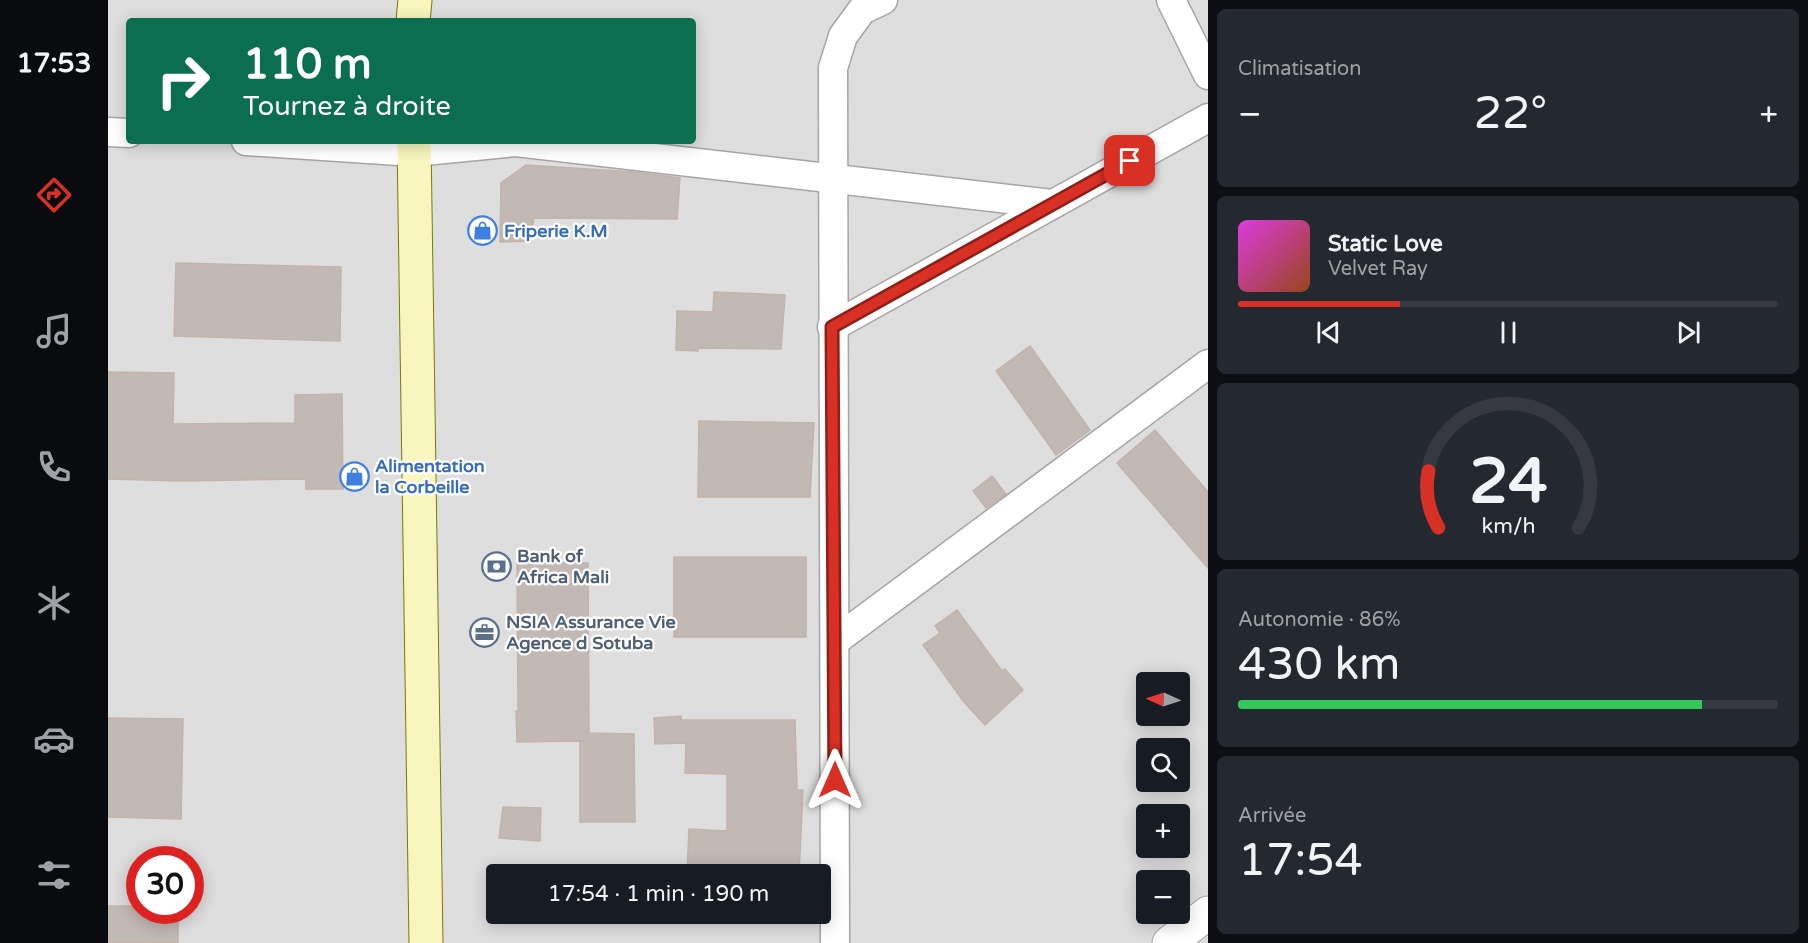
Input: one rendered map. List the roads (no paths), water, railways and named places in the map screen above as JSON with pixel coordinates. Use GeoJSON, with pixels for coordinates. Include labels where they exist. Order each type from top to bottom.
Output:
{"type":"FeatureCollection","features":[{"type":"Feature","properties":{"kind":"main road"},"geometry":{"type":"LineString","coordinates":[[414,147],[426,943]]}},
{"type":"Feature","properties":{"kind":"street"},"geometry":{"type":"LineString","coordinates":[[835,943],[833,68],[843,36],[862,10],[883,0]]}},
{"type":"Feature","properties":{"kind":"street"},"geometry":{"type":"LineString","coordinates":[[1171,0],[1208,75]]}},
{"type":"Feature","properties":{"kind":"street"},"geometry":{"type":"LineString","coordinates":[[832,327],[1208,118]]}},
{"type":"Feature","properties":{"kind":"street"},"geometry":{"type":"LineString","coordinates":[[108,132],[126,133]]}},
{"type":"Feature","properties":{"kind":"street"},"geometry":{"type":"LineString","coordinates":[[330,144],[414,147],[475,144]]}},
{"type":"Feature","properties":{"kind":"street"},"geometry":{"type":"LineString","coordinates":[[533,144],[1052,204]]}},
{"type":"Feature","properties":{"kind":"street"},"geometry":{"type":"LineString","coordinates":[[835,641],[1152,408],[1208,364]]}},
{"type":"Feature","properties":{"kind":"street"},"geometry":{"type":"LineString","coordinates":[[1169,943],[1208,913]]}},
{"type":"Feature","properties":{"kind":"place","name":"Friperie K.M"},"geometry":{"type":"Point","coordinates":[483,231]}},
{"type":"Feature","properties":{"kind":"place","name":"Alimentation la Corbeille"},"geometry":{"type":"Point","coordinates":[354,476]}},
{"type":"Feature","properties":{"kind":"place","name":"Bank of Africa Mali"},"geometry":{"type":"Point","coordinates":[496,566]}},
{"type":"Feature","properties":{"kind":"place","name":"NSIA Assurance Vie Agence d Sotuba"},"geometry":{"type":"Point","coordinates":[485,632]}}]}
